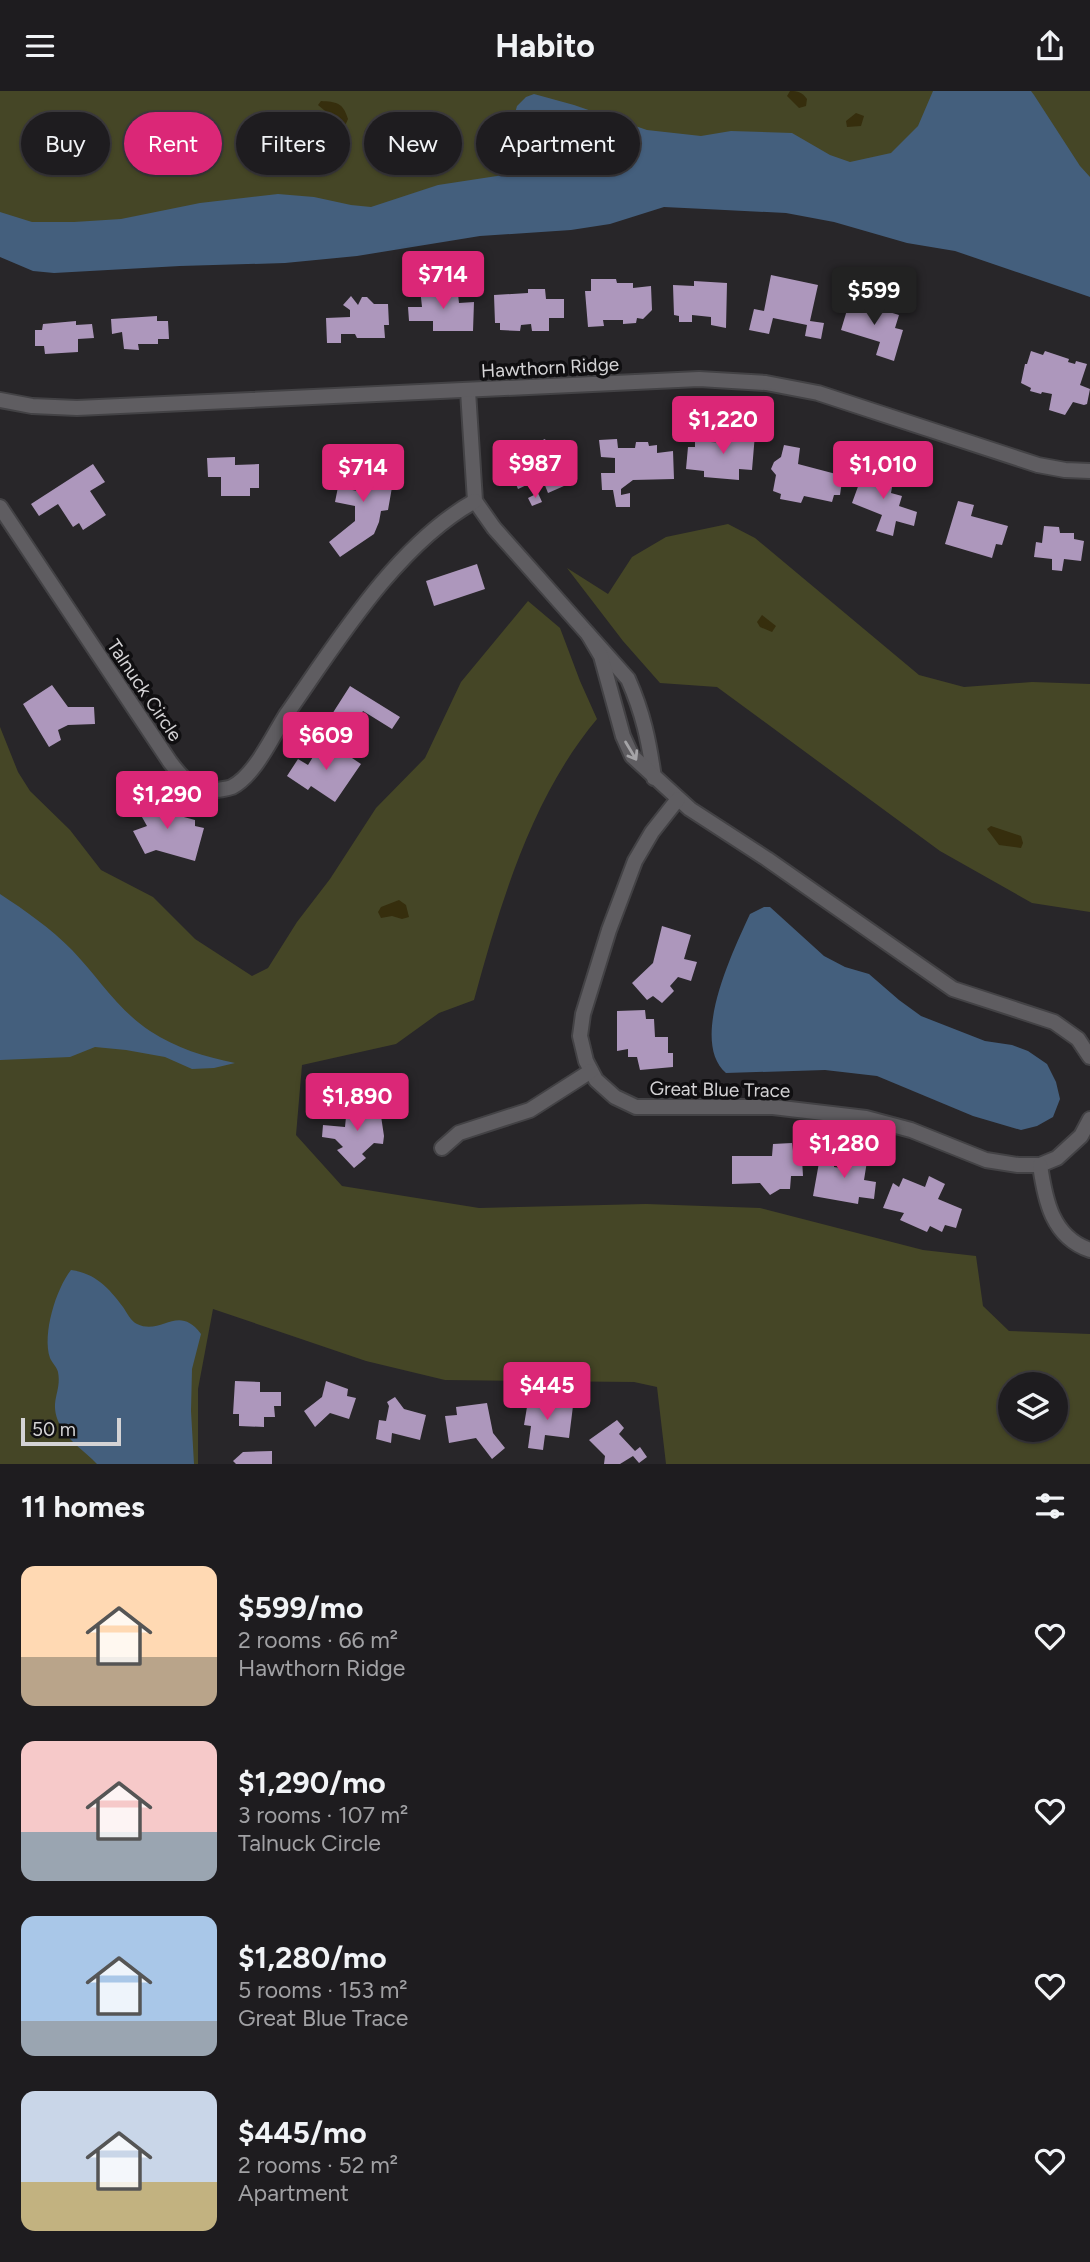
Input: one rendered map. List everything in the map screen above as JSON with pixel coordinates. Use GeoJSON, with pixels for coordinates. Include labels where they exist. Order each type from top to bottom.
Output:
{"type":"FeatureCollection","features":[{"type":"Feature","properties":{"kind":"street","name":"Hawthorn Ridge"},"geometry":{"type":"LineString","coordinates":[[0,400],[32,406],[77,408],[699,379],[766,383],[836,398],[1038,465],[1090,471]]}},
{"type":"Feature","properties":{"kind":"street"},"geometry":{"type":"LineString","coordinates":[[468,391],[475,501],[494,528],[628,678],[642,709],[654,778]]}},
{"type":"Feature","properties":{"kind":"street","name":"Talnuck Circle"},"geometry":{"type":"LineString","coordinates":[[0,507],[170,762],[185,782],[205,791],[230,788],[248,775],[326,657],[402,560],[432,531],[458,510],[475,501]]}},
{"type":"Feature","properties":{"kind":"street"},"geometry":{"type":"LineString","coordinates":[[588,634],[601,656],[623,736],[632,756],[690,809],[767,859],[953,989],[1054,1022],[1078,1039],[1088,1050]]}},
{"type":"Feature","properties":{"kind":"street","name":"Great Blue Trace"},"geometry":{"type":"LineString","coordinates":[[678,799],[652,832],[635,861],[609,930],[583,1014],[580,1036],[586,1061],[596,1080],[615,1097],[636,1107],[773,1107],[866,1118],[911,1130],[986,1160],[1040,1165]]}},
{"type":"Feature","properties":{"kind":"street"},"geometry":{"type":"LineString","coordinates":[[442,1147],[459,1133],[530,1110],[591,1070]]}},
{"type":"Feature","properties":{"kind":"street"},"geometry":{"type":"LineString","coordinates":[[1090,1119],[1080,1136],[1057,1157],[1040,1165],[1051,1215],[1063,1233],[1079,1246],[1090,1250]]}},
{"type":"Feature","properties":{"kind":"green space"},"geometry":{"type":"Polygon","coordinates":[[[0,91],[1090,91],[1090,287],[857,216],[713,191],[0,227],[0,91]]]}},
{"type":"Feature","properties":{"kind":"green space"},"geometry":{"type":"Polygon","coordinates":[[[728,524],[755,538],[919,675],[964,687],[1032,682],[1090,684],[1090,912],[1032,903],[940,851],[717,687],[660,683],[623,641],[567,568],[608,594],[632,557],[666,537],[728,524]]]}},
{"type":"Feature","properties":{"kind":"green space"},"geometry":{"type":"Polygon","coordinates":[[[528,601],[560,628],[597,719],[554,782],[536,817],[507,889],[474,1000],[439,1013],[396,1044],[302,1065],[296,1135],[342,1186],[479,1208],[646,1204],[760,1208],[923,1250],[976,1256],[983,1306],[1009,1331],[1090,1334],[1090,1464],[666,1464],[657,1387],[634,1382],[445,1380],[366,1361],[213,1309],[198,1389],[198,1464],[0,1464],[0,727],[18,772],[30,791],[70,830],[101,870],[153,897],[195,939],[252,976],[268,968],[376,808],[425,758],[461,682],[528,601]]]}},
{"type":"Feature","properties":{"kind":"sand"},"geometry":{"type":"Polygon","coordinates":[[[790,91],[803,95],[807,99],[806,106],[799,108],[787,96],[790,91]]]}},
{"type":"Feature","properties":{"kind":"sand"},"geometry":{"type":"Polygon","coordinates":[[[321,101],[335,103],[345,112],[326,112],[318,105],[321,101]]]}},
{"type":"Feature","properties":{"kind":"sand"},"geometry":{"type":"Polygon","coordinates":[[[856,113],[864,116],[861,126],[847,127],[846,121],[856,113]]]}},
{"type":"Feature","properties":{"kind":"sand"},"geometry":{"type":"Polygon","coordinates":[[[762,615],[776,626],[772,632],[760,627],[757,622],[762,615]]]}},
{"type":"Feature","properties":{"kind":"sand"},"geometry":{"type":"Polygon","coordinates":[[[991,826],[1021,836],[1021,848],[999,845],[987,829],[991,826]]]}},
{"type":"Feature","properties":{"kind":"sand"},"geometry":{"type":"Polygon","coordinates":[[[399,900],[406,905],[409,917],[381,918],[378,912],[381,907],[399,900]]]}},
{"type":"Feature","properties":{"kind":"water"},"geometry":{"type":"Polygon","coordinates":[[[933,91],[1031,91],[1090,177],[1090,297],[955,251],[907,243],[834,222],[786,213],[664,207],[610,224],[571,230],[480,236],[357,256],[285,263],[54,273],[33,271],[0,257],[0,212],[32,222],[121,219],[200,203],[278,194],[371,207],[438,185],[499,175],[640,175],[640,128],[701,136],[731,131],[792,133],[830,155],[850,162],[891,153],[918,126],[933,91]]]}},
{"type":"Feature","properties":{"kind":"water"},"geometry":{"type":"Polygon","coordinates":[[[534,94],[594,112],[515,112],[526,97],[534,94]]]}},
{"type":"Feature","properties":{"kind":"water"},"geometry":{"type":"Polygon","coordinates":[[[0,894],[64,942],[118,1003],[150,1031],[191,1051],[235,1063],[192,1069],[165,1057],[95,1047],[70,1057],[0,1060],[0,894]]]}},
{"type":"Feature","properties":{"kind":"water"},"geometry":{"type":"Polygon","coordinates":[[[770,907],[824,956],[845,967],[869,974],[921,1016],[985,1041],[1012,1045],[1028,1051],[1047,1064],[1056,1082],[1060,1099],[1053,1117],[1037,1126],[1021,1130],[973,1116],[877,1076],[825,1070],[726,1073],[716,1058],[712,1040],[718,995],[750,914],[770,907]]]}},
{"type":"Feature","properties":{"kind":"water"},"geometry":{"type":"Polygon","coordinates":[[[71,1270],[87,1274],[101,1283],[137,1324],[146,1327],[177,1320],[185,1321],[201,1334],[192,1369],[194,1464],[97,1464],[63,1431],[55,1410],[59,1379],[57,1368],[50,1358],[48,1337],[60,1288],[71,1270]]]}},
{"type":"Feature","properties":{"kind":"building"},"geometry":{"type":"Polygon","coordinates":[[[771,275],[818,285],[810,321],[824,323],[821,339],[805,336],[807,325],[773,318],[769,334],[749,330],[754,309],[764,311],[771,275]]]}},
{"type":"Feature","properties":{"kind":"building"},"geometry":{"type":"Polygon","coordinates":[[[591,279],[616,279],[617,283],[633,283],[633,288],[651,286],[652,310],[643,319],[637,318],[636,323],[623,324],[623,320],[603,320],[604,326],[588,327],[585,291],[591,291],[591,279]]]}},
{"type":"Feature","properties":{"kind":"building"},"geometry":{"type":"Polygon","coordinates":[[[694,281],[727,283],[726,328],[711,325],[711,317],[692,315],[692,322],[679,322],[679,316],[674,315],[673,285],[694,286],[694,281]]]}},
{"type":"Feature","properties":{"kind":"building"},"geometry":{"type":"Polygon","coordinates":[[[439,286],[440,296],[458,294],[459,303],[474,302],[473,331],[433,331],[433,321],[409,321],[408,307],[422,307],[420,288],[439,286]]]}},
{"type":"Feature","properties":{"kind":"building"},"geometry":{"type":"Polygon","coordinates":[[[528,289],[545,289],[546,299],[564,299],[564,318],[549,318],[549,331],[532,331],[531,324],[521,325],[520,331],[500,330],[500,323],[495,323],[494,295],[528,293],[528,289]]]}},
{"type":"Feature","properties":{"kind":"building"},"geometry":{"type":"Polygon","coordinates":[[[351,296],[358,305],[362,297],[367,297],[374,304],[388,304],[389,325],[384,325],[385,338],[357,338],[355,334],[341,334],[341,343],[327,343],[326,318],[350,317],[350,310],[343,305],[351,296]]]}},
{"type":"Feature","properties":{"kind":"building"},"geometry":{"type":"Polygon","coordinates":[[[850,300],[899,315],[895,328],[903,330],[894,361],[876,355],[880,342],[841,330],[850,300]]]}},
{"type":"Feature","properties":{"kind":"building"},"geometry":{"type":"Polygon","coordinates":[[[157,316],[157,321],[168,321],[169,339],[158,339],[158,344],[138,344],[139,350],[124,349],[122,332],[112,334],[111,319],[157,316]]]}},
{"type":"Feature","properties":{"kind":"building"},"geometry":{"type":"Polygon","coordinates":[[[76,321],[76,325],[92,324],[94,338],[78,339],[78,352],[45,354],[44,346],[35,346],[35,330],[42,330],[43,324],[76,321]]]}},
{"type":"Feature","properties":{"kind":"building"},"geometry":{"type":"Polygon","coordinates":[[[1031,351],[1043,355],[1045,351],[1069,359],[1068,362],[1087,364],[1080,385],[1090,389],[1087,404],[1073,402],[1065,415],[1049,410],[1052,394],[1030,391],[1031,388],[1021,383],[1031,351]]]}},
{"type":"Feature","properties":{"kind":"building"},"geometry":{"type":"Polygon","coordinates":[[[727,431],[755,434],[752,470],[739,469],[739,480],[704,477],[704,471],[686,469],[688,447],[695,447],[695,441],[726,443],[727,431]]]}},
{"type":"Feature","properties":{"kind":"building"},"geometry":{"type":"Polygon","coordinates":[[[545,439],[553,457],[566,452],[574,469],[569,472],[573,482],[548,493],[542,478],[518,489],[507,463],[530,452],[527,447],[545,439]]]}},
{"type":"Feature","properties":{"kind":"building"},"geometry":{"type":"Polygon","coordinates":[[[617,439],[618,448],[635,448],[636,442],[648,442],[649,446],[657,445],[657,453],[673,451],[674,479],[633,480],[621,489],[621,495],[630,493],[630,507],[616,507],[613,490],[602,490],[601,473],[615,473],[615,458],[601,457],[599,440],[617,439]]]}},
{"type":"Feature","properties":{"kind":"building"},"geometry":{"type":"Polygon","coordinates":[[[784,445],[800,448],[798,464],[836,474],[836,480],[842,481],[840,495],[834,495],[832,502],[804,496],[801,503],[780,499],[781,494],[773,491],[776,475],[771,469],[774,462],[781,457],[784,445]]]}},
{"type":"Feature","properties":{"kind":"building"},"geometry":{"type":"Polygon","coordinates":[[[351,452],[381,474],[394,476],[388,510],[381,511],[374,534],[340,557],[329,542],[355,521],[355,506],[335,502],[338,487],[362,492],[364,480],[342,463],[351,452]]]}},
{"type":"Feature","properties":{"kind":"building"},"geometry":{"type":"Polygon","coordinates":[[[235,457],[235,465],[259,464],[259,488],[250,488],[250,496],[221,496],[221,477],[208,477],[207,458],[235,457]]]}},
{"type":"Feature","properties":{"kind":"building"},"geometry":{"type":"Polygon","coordinates":[[[93,464],[105,482],[90,491],[106,515],[83,530],[79,523],[73,527],[58,504],[39,516],[31,504],[93,464]]]}},
{"type":"Feature","properties":{"kind":"building"},"geometry":{"type":"Polygon","coordinates":[[[864,470],[894,476],[891,493],[902,496],[899,506],[917,512],[914,526],[896,521],[893,536],[876,531],[882,515],[852,503],[864,470]]]}},
{"type":"Feature","properties":{"kind":"building"},"geometry":{"type":"Polygon","coordinates":[[[538,493],[542,502],[532,506],[528,498],[538,493]]]}},
{"type":"Feature","properties":{"kind":"building"},"geometry":{"type":"Polygon","coordinates":[[[958,501],[974,505],[971,516],[1008,526],[1002,545],[996,544],[992,558],[945,544],[958,501]]]}},
{"type":"Feature","properties":{"kind":"building"},"geometry":{"type":"Polygon","coordinates":[[[1044,526],[1059,527],[1060,533],[1074,533],[1074,539],[1084,541],[1081,561],[1064,559],[1062,571],[1052,570],[1052,559],[1034,557],[1036,542],[1042,543],[1044,526]]]}},
{"type":"Feature","properties":{"kind":"building"},"geometry":{"type":"Polygon","coordinates":[[[477,564],[485,589],[434,606],[426,581],[477,564]]]}},
{"type":"Feature","properties":{"kind":"building"},"geometry":{"type":"Polygon","coordinates":[[[52,685],[68,707],[94,707],[95,724],[68,725],[58,730],[61,740],[49,747],[23,704],[52,685]]]}},
{"type":"Feature","properties":{"kind":"building"},"geometry":{"type":"Polygon","coordinates":[[[350,686],[400,717],[392,729],[363,711],[354,726],[367,734],[361,743],[327,722],[350,686]]]}},
{"type":"Feature","properties":{"kind":"building"},"geometry":{"type":"Polygon","coordinates":[[[331,744],[361,764],[335,802],[311,786],[308,790],[287,776],[298,759],[308,765],[319,747],[326,752],[331,744]]]}},
{"type":"Feature","properties":{"kind":"building"},"geometry":{"type":"Polygon","coordinates":[[[151,793],[166,821],[169,813],[195,820],[195,826],[204,828],[195,861],[156,850],[145,854],[133,831],[147,826],[133,801],[151,793]]]}},
{"type":"Feature","properties":{"kind":"building"},"geometry":{"type":"Polygon","coordinates":[[[662,926],[691,935],[684,959],[697,962],[691,981],[678,977],[670,986],[674,991],[662,1003],[653,996],[647,1000],[632,983],[653,963],[662,926]]]}},
{"type":"Feature","properties":{"kind":"building"},"geometry":{"type":"Polygon","coordinates":[[[645,1010],[646,1019],[654,1019],[655,1037],[668,1037],[668,1053],[673,1053],[673,1067],[640,1070],[637,1057],[628,1057],[628,1049],[617,1051],[617,1011],[645,1010]]]}},
{"type":"Feature","properties":{"kind":"building"},"geometry":{"type":"Polygon","coordinates":[[[347,1107],[375,1107],[376,1114],[381,1116],[384,1136],[383,1144],[374,1143],[362,1154],[366,1158],[354,1168],[337,1150],[343,1147],[335,1139],[322,1137],[323,1125],[345,1127],[347,1107]]]}},
{"type":"Feature","properties":{"kind":"building"},"geometry":{"type":"Polygon","coordinates":[[[792,1143],[794,1159],[802,1159],[803,1176],[791,1176],[790,1189],[780,1189],[770,1195],[760,1183],[732,1184],[732,1156],[772,1156],[773,1144],[792,1143]]]}},
{"type":"Feature","properties":{"kind":"building"},"geometry":{"type":"Polygon","coordinates":[[[851,1153],[868,1155],[864,1180],[876,1182],[874,1199],[859,1197],[858,1204],[813,1196],[820,1157],[834,1158],[834,1167],[848,1169],[851,1153]]]}},
{"type":"Feature","properties":{"kind":"building"},"geometry":{"type":"Polygon","coordinates":[[[929,1176],[945,1184],[938,1199],[962,1209],[956,1228],[945,1225],[942,1232],[930,1226],[927,1232],[900,1220],[904,1213],[883,1208],[893,1183],[899,1187],[903,1178],[925,1187],[929,1176]]]}},
{"type":"Feature","properties":{"kind":"building"},"geometry":{"type":"Polygon","coordinates":[[[235,1381],[260,1382],[260,1392],[281,1392],[281,1406],[274,1406],[275,1417],[264,1417],[264,1427],[239,1426],[239,1414],[233,1414],[235,1381]]]}},
{"type":"Feature","properties":{"kind":"building"},"geometry":{"type":"Polygon","coordinates":[[[326,1381],[348,1389],[347,1396],[356,1398],[349,1419],[330,1413],[315,1427],[304,1411],[322,1397],[326,1381]]]}},
{"type":"Feature","properties":{"kind":"building"},"geometry":{"type":"Polygon","coordinates":[[[395,1397],[404,1409],[426,1415],[420,1440],[392,1433],[391,1443],[376,1439],[379,1420],[386,1421],[389,1406],[387,1402],[395,1397]]]}},
{"type":"Feature","properties":{"kind":"building"},"geometry":{"type":"Polygon","coordinates":[[[528,1401],[573,1406],[569,1438],[545,1435],[543,1450],[528,1448],[531,1426],[524,1425],[528,1401]]]}},
{"type":"Feature","properties":{"kind":"building"},"geometry":{"type":"Polygon","coordinates":[[[487,1403],[493,1433],[505,1448],[492,1459],[476,1438],[449,1443],[445,1416],[457,1415],[456,1407],[487,1403]]]}},
{"type":"Feature","properties":{"kind":"building"},"geometry":{"type":"Polygon","coordinates":[[[617,1420],[624,1428],[619,1434],[635,1451],[640,1447],[647,1457],[639,1463],[633,1456],[620,1464],[604,1464],[605,1456],[589,1440],[617,1420]]]}},
{"type":"Feature","properties":{"kind":"building"},"geometry":{"type":"Polygon","coordinates":[[[272,1451],[272,1464],[236,1464],[233,1461],[243,1452],[272,1451]]]}}]}
